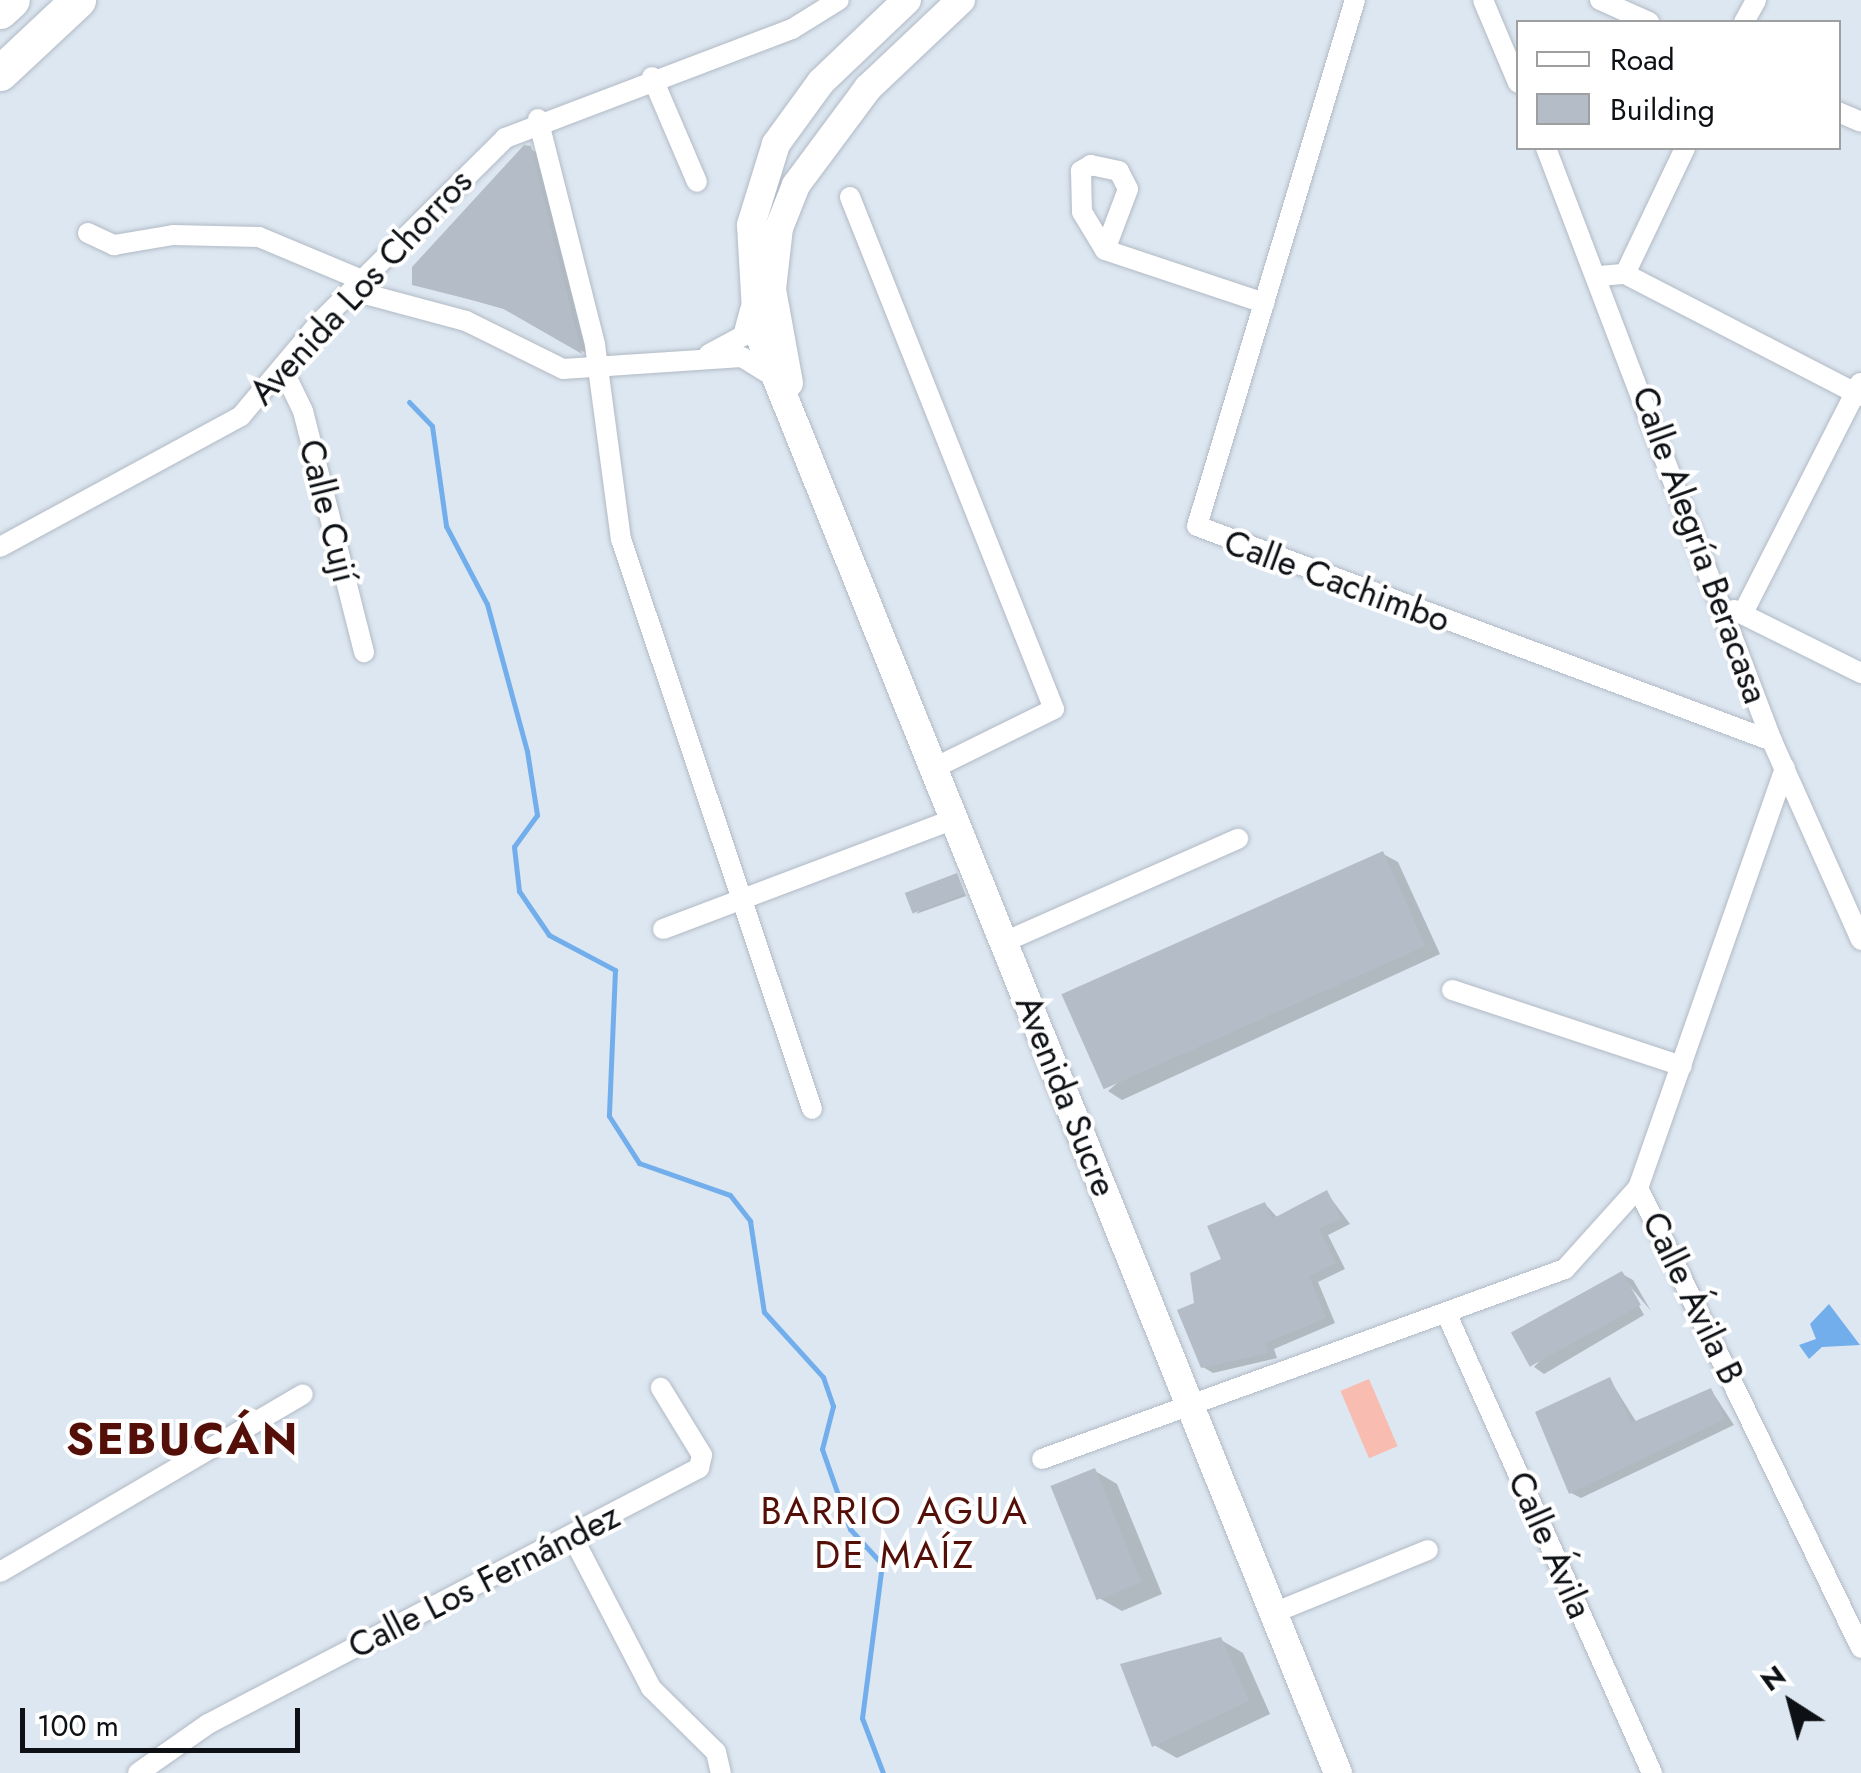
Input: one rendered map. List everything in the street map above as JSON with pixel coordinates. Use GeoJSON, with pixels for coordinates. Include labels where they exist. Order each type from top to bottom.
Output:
{"type":"FeatureCollection","features":[{"type":"Feature","properties":{"kind":"highway"},"geometry":{"type":"LineString","coordinates":[[0,11],[12,0]]}},
{"type":"Feature","properties":{"kind":"highway"},"geometry":{"type":"LineString","coordinates":[[0,73],[78,0]]}},
{"type":"Feature","properties":{"kind":"main road","name":"Avenida Sucre"},"geometry":{"type":"LineString","coordinates":[[907,0],[821,82],[776,144],[751,225],[748,281],[774,377],[795,419],[1338,1773]]}},
{"type":"Feature","properties":{"kind":"main road","name":"Avenida Sucre"},"geometry":{"type":"LineString","coordinates":[[795,419],[772,289],[796,185],[868,88],[961,0]]}},
{"type":"Feature","properties":{"kind":"street","name":"Avenida Los Chorros"},"geometry":{"type":"LineString","coordinates":[[0,547],[242,416],[484,154],[538,119],[792,29],[839,0]]}},
{"type":"Feature","properties":{"kind":"street","name":"Calle Cachimbo"},"geometry":{"type":"LineString","coordinates":[[1355,0],[1197,526],[1772,741]]}},
{"type":"Feature","properties":{"kind":"street"},"geometry":{"type":"LineString","coordinates":[[1483,0],[1516,78]]}},
{"type":"Feature","properties":{"kind":"street"},"geometry":{"type":"LineString","coordinates":[[1600,0],[1644,20]]}},
{"type":"Feature","properties":{"kind":"street"},"geometry":{"type":"LineString","coordinates":[[652,78],[696,182]]}},
{"type":"Feature","properties":{"kind":"street"},"geometry":{"type":"LineString","coordinates":[[538,119],[596,374],[621,539],[737,900],[812,1109]]}},
{"type":"Feature","properties":{"kind":"street","name":"Calle Alegría Beracasa"},"geometry":{"type":"LineString","coordinates":[[1547,150],[1600,276],[1772,741],[1861,940]]}},
{"type":"Feature","properties":{"kind":"street"},"geometry":{"type":"LineString","coordinates":[[1625,274],[1684,150]]}},
{"type":"Feature","properties":{"kind":"street"},"geometry":{"type":"LineString","coordinates":[[850,197],[1054,710],[934,768]]}},
{"type":"Feature","properties":{"kind":"street"},"geometry":{"type":"LineString","coordinates":[[88,233],[114,245],[173,234],[259,238],[359,286],[466,321],[563,369],[596,374],[742,358],[774,377]]}},
{"type":"Feature","properties":{"kind":"street"},"geometry":{"type":"LineString","coordinates":[[1105,250],[1264,303]]}},
{"type":"Feature","properties":{"kind":"street"},"geometry":{"type":"LineString","coordinates":[[1600,276],[1625,274],[1859,390],[1743,614]]}},
{"type":"Feature","properties":{"kind":"street"},"geometry":{"type":"LineString","coordinates":[[684,363],[743,336],[748,281]]}},
{"type":"Feature","properties":{"kind":"street","name":"Calle Cují"},"geometry":{"type":"LineString","coordinates":[[284,372],[303,411],[364,652]]}},
{"type":"Feature","properties":{"kind":"street"},"geometry":{"type":"LineString","coordinates":[[1722,606],[1861,673]]}},
{"type":"Feature","properties":{"kind":"street","name":"Calle Ávila B"},"geometry":{"type":"LineString","coordinates":[[1785,768],[1638,1188],[1861,1648]]}},
{"type":"Feature","properties":{"kind":"street"},"geometry":{"type":"LineString","coordinates":[[663,929],[954,819]]}},
{"type":"Feature","properties":{"kind":"street"},"geometry":{"type":"LineString","coordinates":[[1004,942],[1238,839]]}},
{"type":"Feature","properties":{"kind":"street"},"geometry":{"type":"LineString","coordinates":[[1452,990],[1682,1066]]}},
{"type":"Feature","properties":{"kind":"street"},"geometry":{"type":"LineString","coordinates":[[1042,1459],[1448,1318],[1564,1269],[1638,1188]]}},
{"type":"Feature","properties":{"kind":"street","name":"Calle Ávila"},"geometry":{"type":"LineString","coordinates":[[1448,1318],[1652,1773]]}},
{"type":"Feature","properties":{"kind":"street","name":"Calle Los Fernández"},"geometry":{"type":"LineString","coordinates":[[138,1773],[208,1724],[572,1536],[704,1462],[661,1388]]}},
{"type":"Feature","properties":{"kind":"street"},"geometry":{"type":"LineString","coordinates":[[0,1572],[303,1394]]}},
{"type":"Feature","properties":{"kind":"street"},"geometry":{"type":"LineString","coordinates":[[572,1536],[650,1688],[716,1752],[722,1773]]}},
{"type":"Feature","properties":{"kind":"street"},"geometry":{"type":"LineString","coordinates":[[1276,1612],[1428,1550]]}},
{"type":"Feature","properties":{"kind":"shaded area"},"geometry":{"type":"Polygon","coordinates":[[[1369,1379],[1398,1446],[1369,1458],[1340,1391],[1369,1379]]]}},
{"type":"Feature","properties":{"kind":"water"},"geometry":{"type":"Polygon","coordinates":[[[1829,1304],[1860,1345],[1822,1347],[1809,1359],[1799,1345],[1816,1339],[1810,1324],[1829,1304]]]}},
{"type":"Feature","properties":{"kind":"building"},"geometry":{"type":"Polygon","coordinates":[[[524,145],[531,146],[582,354],[500,307],[412,285],[412,267],[524,145]]]}},
{"type":"Feature","properties":{"kind":"building"},"geometry":{"type":"Polygon","coordinates":[[[1383,851],[1425,946],[1104,1089],[1061,994],[1383,851]]]}},
{"type":"Feature","properties":{"kind":"building"},"geometry":{"type":"Polygon","coordinates":[[[957,873],[965,894],[913,914],[905,893],[957,873]]]}},
{"type":"Feature","properties":{"kind":"building"},"geometry":{"type":"Polygon","coordinates":[[[1327,1190],[1341,1218],[1319,1229],[1336,1263],[1309,1276],[1326,1318],[1265,1343],[1268,1353],[1201,1368],[1177,1310],[1194,1303],[1190,1273],[1221,1259],[1207,1226],[1265,1202],[1272,1219],[1327,1190]]]}},
{"type":"Feature","properties":{"kind":"building"},"geometry":{"type":"Polygon","coordinates":[[[1622,1271],[1641,1305],[1530,1367],[1511,1333],[1622,1271]]]}},
{"type":"Feature","properties":{"kind":"building"},"geometry":{"type":"Polygon","coordinates":[[[1610,1377],[1631,1423],[1711,1388],[1725,1419],[1569,1494],[1535,1412],[1610,1377]]]}},
{"type":"Feature","properties":{"kind":"building"},"geometry":{"type":"Polygon","coordinates":[[[1095,1468],[1141,1582],[1097,1600],[1050,1486],[1095,1468]]]}},
{"type":"Feature","properties":{"kind":"building"},"geometry":{"type":"Polygon","coordinates":[[[1221,1637],[1249,1701],[1152,1747],[1120,1664],[1221,1637]]]}},
{"type":"Feature","properties":{"kind":"waterway"},"geometry":{"type":"LineString","coordinates":[[409,402],[432,426],[446,526],[487,604],[527,751],[537,815],[514,847],[519,891],[549,935],[615,970],[609,1116],[639,1163],[730,1195],[750,1221],[764,1312],[823,1377],[833,1406],[822,1449],[850,1529],[882,1564],[862,1718],[883,1773]]}},
{"type":"Feature","properties":{"kind":"district","name":"SEBUCÁN"},"geometry":{"type":"Point","coordinates":[183,1439]}},
{"type":"Feature","properties":{"kind":"district","name":"BARRIO AGUA DE MAÍZ"},"geometry":{"type":"Point","coordinates":[895,1533]}}]}
